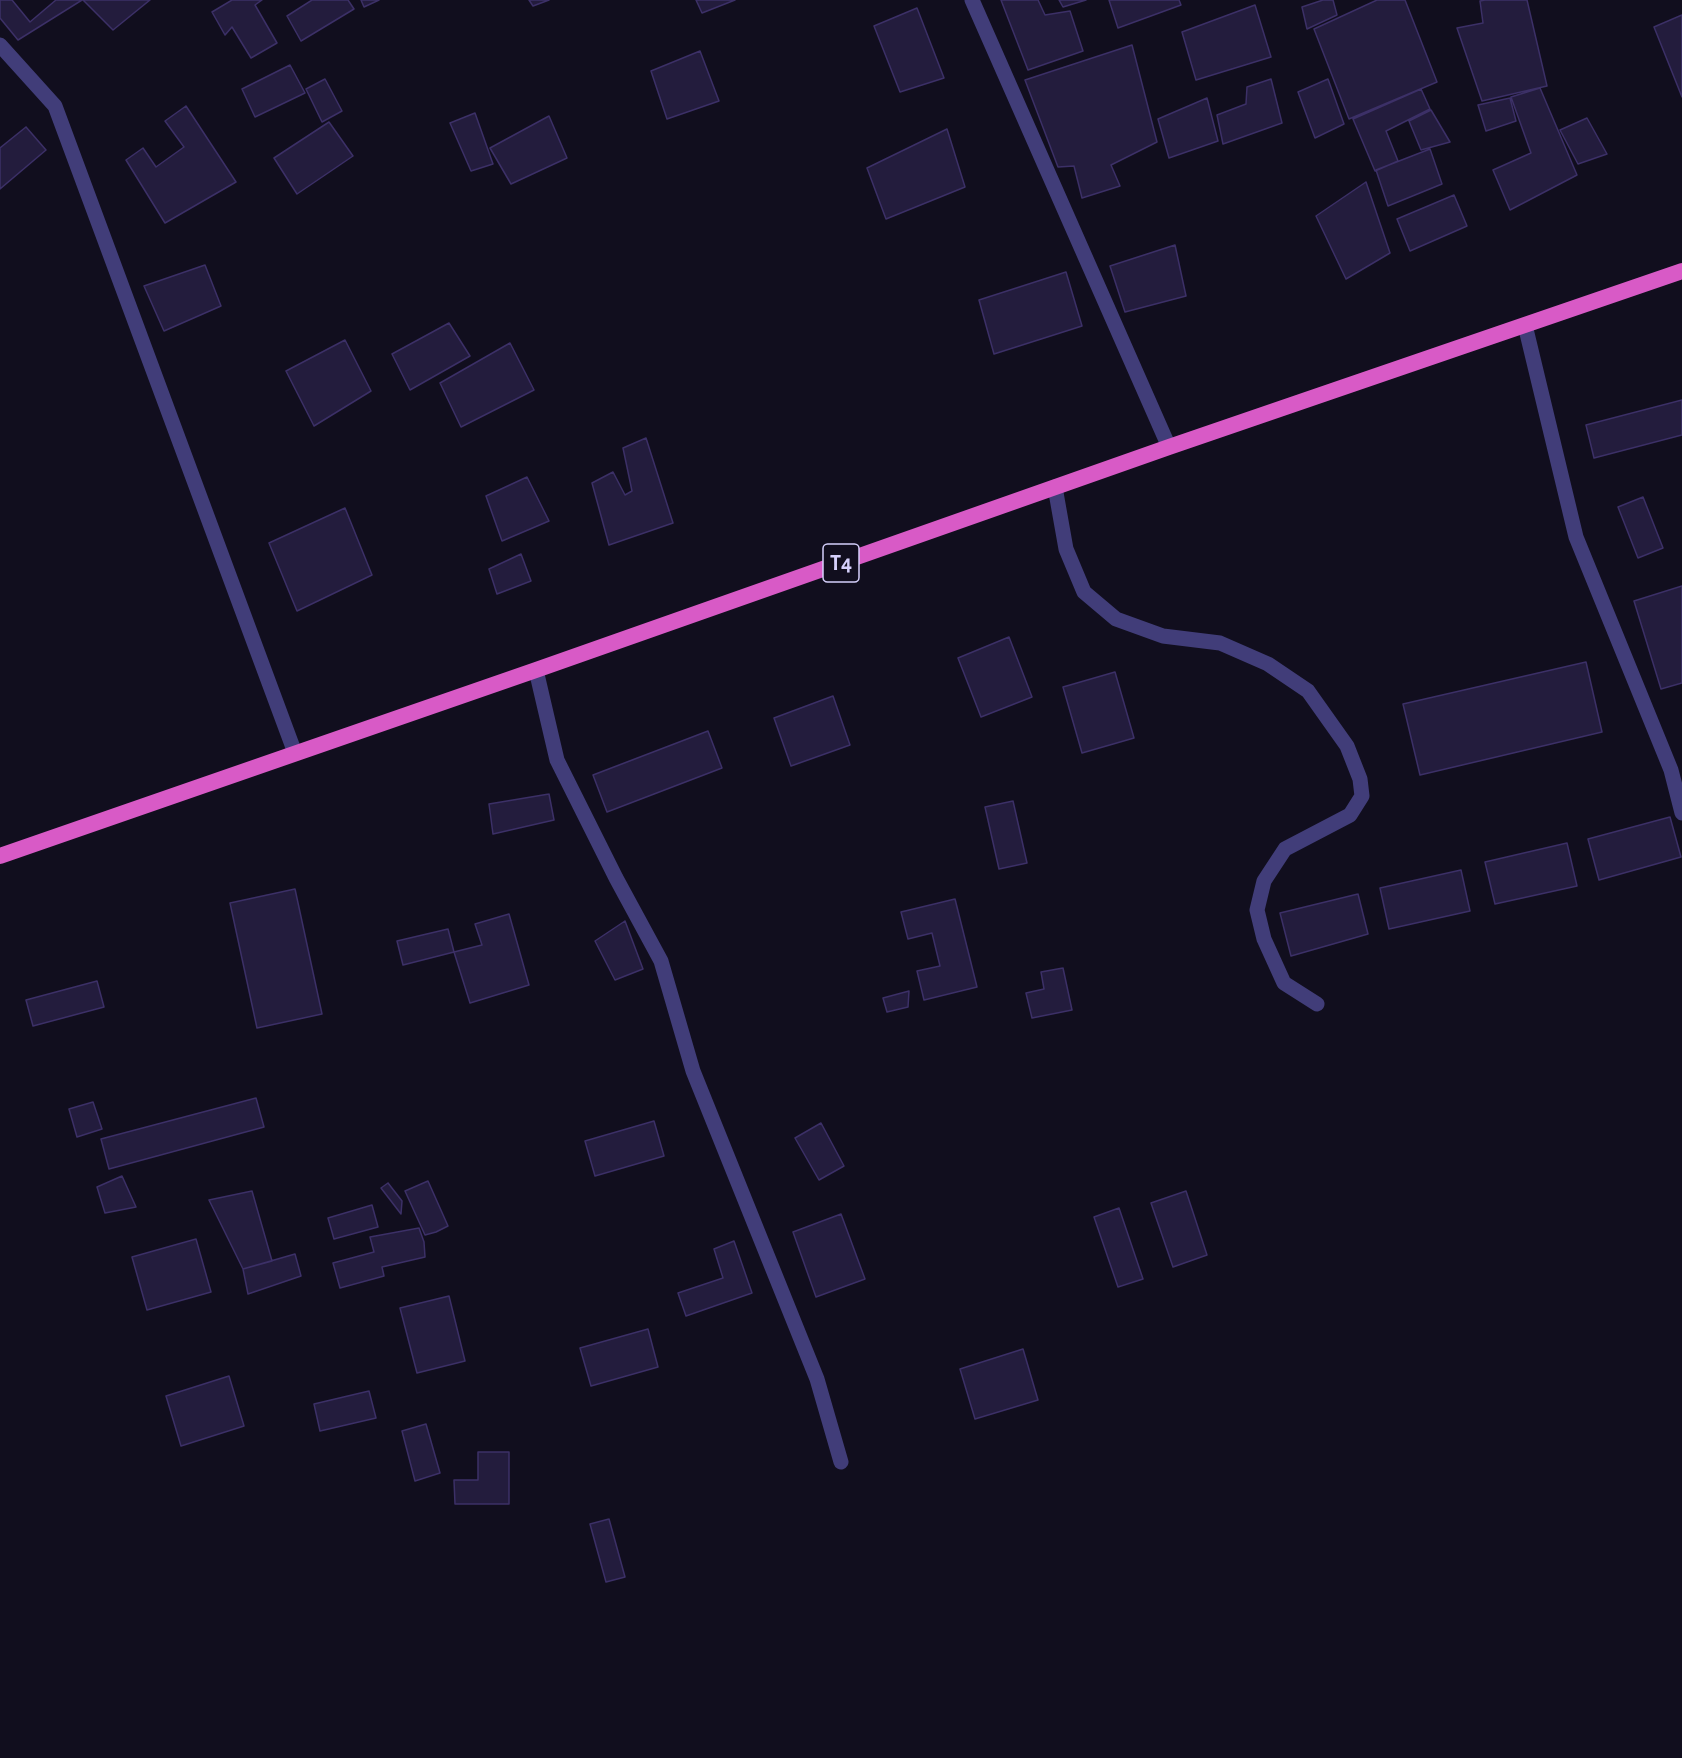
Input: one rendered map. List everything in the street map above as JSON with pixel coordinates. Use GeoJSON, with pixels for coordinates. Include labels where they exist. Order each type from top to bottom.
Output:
{"type":"FeatureCollection","features":[{"type":"Feature","properties":{"kind":"highway","name":"T4"},"geometry":{"type":"LineString","coordinates":[[0,856],[1169,447],[1682,271]]}},
{"type":"Feature","properties":{"kind":"street"},"geometry":{"type":"LineString","coordinates":[[972,0],[1169,447]]}},
{"type":"Feature","properties":{"kind":"street"},"geometry":{"type":"LineString","coordinates":[[0,45],[55,106],[295,753]]}},
{"type":"Feature","properties":{"kind":"street"},"geometry":{"type":"LineString","coordinates":[[1525,325],[1576,537],[1671,770],[1682,813]]}},
{"type":"Feature","properties":{"kind":"street"},"geometry":{"type":"LineString","coordinates":[[1055,487],[1066,549],[1084,592],[1116,619],[1163,636],[1220,643],[1269,664],[1308,692],[1347,746],[1360,779],[1362,796],[1350,815],[1285,849],[1264,881],[1257,910],[1264,939],[1284,983],[1317,1004]]}},
{"type":"Feature","properties":{"kind":"street"},"geometry":{"type":"LineString","coordinates":[[536,670],[557,760],[616,879],[661,961],[693,1071],[817,1379],[841,1462]]}},
{"type":"Feature","properties":{"kind":"building"},"geometry":{"type":"Polygon","coordinates":[[[0,0],[12,0],[30,22],[56,0],[82,0],[18,40],[0,18],[0,0]]]}},
{"type":"Feature","properties":{"kind":"building"},"geometry":{"type":"Polygon","coordinates":[[[83,0],[150,0],[113,30],[83,0]]]}},
{"type":"Feature","properties":{"kind":"building"},"geometry":{"type":"Polygon","coordinates":[[[232,0],[262,0],[255,5],[277,43],[251,58],[232,27],[225,35],[212,12],[232,0]]]}},
{"type":"Feature","properties":{"kind":"building"},"geometry":{"type":"Polygon","coordinates":[[[312,0],[348,0],[354,9],[301,41],[287,16],[312,0]]]}},
{"type":"Feature","properties":{"kind":"building"},"geometry":{"type":"Polygon","coordinates":[[[361,0],[379,0],[364,7],[361,0]]]}},
{"type":"Feature","properties":{"kind":"building"},"geometry":{"type":"Polygon","coordinates":[[[529,0],[549,0],[533,6],[529,0]]]}},
{"type":"Feature","properties":{"kind":"building"},"geometry":{"type":"Polygon","coordinates":[[[696,0],[735,0],[702,13],[696,0]]]}},
{"type":"Feature","properties":{"kind":"building"},"geometry":{"type":"Polygon","coordinates":[[[1001,0],[1038,0],[1045,15],[1070,11],[1083,51],[1028,70],[1001,0]]]}},
{"type":"Feature","properties":{"kind":"building"},"geometry":{"type":"Polygon","coordinates":[[[1059,0],[1086,0],[1063,7],[1059,0]]]}},
{"type":"Feature","properties":{"kind":"building"},"geometry":{"type":"Polygon","coordinates":[[[1109,0],[1179,0],[1181,5],[1118,28],[1109,0]]]}},
{"type":"Feature","properties":{"kind":"building"},"geometry":{"type":"Polygon","coordinates":[[[1323,0],[1333,0],[1337,15],[1307,29],[1302,7],[1323,0]]]}},
{"type":"Feature","properties":{"kind":"building"},"geometry":{"type":"Polygon","coordinates":[[[1377,0],[1405,0],[1437,82],[1349,119],[1314,29],[1377,0]]]}},
{"type":"Feature","properties":{"kind":"building"},"geometry":{"type":"Polygon","coordinates":[[[1527,0],[1547,86],[1482,101],[1457,28],[1483,23],[1480,1],[1527,0]]]}},
{"type":"Feature","properties":{"kind":"building"},"geometry":{"type":"Polygon","coordinates":[[[1255,5],[1271,57],[1196,80],[1182,32],[1255,5]]]}},
{"type":"Feature","properties":{"kind":"building"},"geometry":{"type":"Polygon","coordinates":[[[917,8],[944,78],[900,92],[874,26],[917,8]]]}},
{"type":"Feature","properties":{"kind":"building"},"geometry":{"type":"Polygon","coordinates":[[[1682,15],[1682,97],[1654,27],[1682,15]]]}},
{"type":"Feature","properties":{"kind":"building"},"geometry":{"type":"Polygon","coordinates":[[[1132,45],[1157,142],[1111,165],[1120,186],[1082,198],[1074,166],[1058,167],[1025,80],[1132,45]]]}},
{"type":"Feature","properties":{"kind":"building"},"geometry":{"type":"Polygon","coordinates":[[[700,51],[719,101],[667,119],[651,71],[700,51]]]}},
{"type":"Feature","properties":{"kind":"building"},"geometry":{"type":"Polygon","coordinates":[[[290,65],[305,93],[255,117],[242,89],[290,65]]]}},
{"type":"Feature","properties":{"kind":"building"},"geometry":{"type":"Polygon","coordinates":[[[325,79],[342,111],[322,122],[306,89],[325,79]]]}},
{"type":"Feature","properties":{"kind":"building"},"geometry":{"type":"Polygon","coordinates":[[[1271,79],[1282,123],[1223,144],[1217,115],[1246,104],[1247,87],[1271,79]]]}},
{"type":"Feature","properties":{"kind":"building"},"geometry":{"type":"Polygon","coordinates":[[[1328,79],[1344,124],[1315,138],[1298,92],[1328,79]]]}},
{"type":"Feature","properties":{"kind":"building"},"geometry":{"type":"Polygon","coordinates":[[[1540,88],[1577,175],[1510,210],[1493,170],[1531,153],[1511,97],[1540,88]]]}},
{"type":"Feature","properties":{"kind":"building"},"geometry":{"type":"Polygon","coordinates":[[[1421,89],[1430,109],[1386,131],[1398,161],[1375,171],[1353,119],[1421,89]]]}},
{"type":"Feature","properties":{"kind":"building"},"geometry":{"type":"Polygon","coordinates":[[[1207,98],[1218,141],[1169,158],[1158,119],[1207,98]]]}},
{"type":"Feature","properties":{"kind":"building"},"geometry":{"type":"Polygon","coordinates":[[[1510,98],[1516,121],[1486,131],[1478,105],[1510,98]]]}},
{"type":"Feature","properties":{"kind":"building"},"geometry":{"type":"Polygon","coordinates":[[[186,106],[236,182],[165,223],[126,160],[143,148],[156,167],[184,147],[165,121],[186,106]]]}},
{"type":"Feature","properties":{"kind":"building"},"geometry":{"type":"Polygon","coordinates":[[[1431,110],[1450,142],[1421,150],[1409,121],[1431,110]]]}},
{"type":"Feature","properties":{"kind":"building"},"geometry":{"type":"Polygon","coordinates":[[[475,113],[493,164],[471,171],[450,123],[475,113]]]}},
{"type":"Feature","properties":{"kind":"building"},"geometry":{"type":"Polygon","coordinates":[[[549,116],[567,158],[511,184],[490,148],[549,116]]]}},
{"type":"Feature","properties":{"kind":"building"},"geometry":{"type":"Polygon","coordinates":[[[1587,118],[1607,154],[1578,164],[1560,130],[1587,118]]]}},
{"type":"Feature","properties":{"kind":"building"},"geometry":{"type":"Polygon","coordinates":[[[329,122],[353,156],[297,194],[274,158],[329,122]]]}},
{"type":"Feature","properties":{"kind":"building"},"geometry":{"type":"Polygon","coordinates":[[[26,127],[46,150],[0,189],[0,148],[26,127]]]}},
{"type":"Feature","properties":{"kind":"building"},"geometry":{"type":"Polygon","coordinates":[[[947,129],[965,187],[886,219],[867,168],[947,129]]]}},
{"type":"Feature","properties":{"kind":"building"},"geometry":{"type":"Polygon","coordinates":[[[1430,149],[1442,184],[1388,206],[1376,170],[1430,149]]]}},
{"type":"Feature","properties":{"kind":"building"},"geometry":{"type":"Polygon","coordinates":[[[1366,182],[1390,253],[1346,279],[1316,216],[1366,182]]]}},
{"type":"Feature","properties":{"kind":"building"},"geometry":{"type":"Polygon","coordinates":[[[1454,195],[1467,226],[1410,251],[1397,219],[1454,195]]]}},
{"type":"Feature","properties":{"kind":"building"},"geometry":{"type":"Polygon","coordinates":[[[1175,245],[1186,296],[1125,312],[1110,266],[1175,245]]]}},
{"type":"Feature","properties":{"kind":"building"},"geometry":{"type":"Polygon","coordinates":[[[205,265],[221,306],[164,331],[144,286],[205,265]]]}},
{"type":"Feature","properties":{"kind":"building"},"geometry":{"type":"Polygon","coordinates":[[[1066,272],[1082,326],[994,354],[979,300],[1066,272]]]}},
{"type":"Feature","properties":{"kind":"building"},"geometry":{"type":"Polygon","coordinates":[[[449,323],[470,356],[410,390],[392,354],[449,323]]]}},
{"type":"Feature","properties":{"kind":"building"},"geometry":{"type":"Polygon","coordinates":[[[345,340],[371,391],[314,426],[286,371],[345,340]]]}},
{"type":"Feature","properties":{"kind":"building"},"geometry":{"type":"Polygon","coordinates":[[[510,343],[534,390],[461,427],[440,383],[510,343]]]}},
{"type":"Feature","properties":{"kind":"building"},"geometry":{"type":"Polygon","coordinates":[[[1682,400],[1682,435],[1594,458],[1586,425],[1682,400]]]}},
{"type":"Feature","properties":{"kind":"building"},"geometry":{"type":"Polygon","coordinates":[[[646,438],[673,523],[609,545],[592,483],[613,472],[625,495],[632,491],[623,448],[646,438]]]}},
{"type":"Feature","properties":{"kind":"building"},"geometry":{"type":"Polygon","coordinates":[[[527,477],[549,521],[502,541],[486,496],[527,477]]]}},
{"type":"Feature","properties":{"kind":"building"},"geometry":{"type":"Polygon","coordinates":[[[1643,497],[1663,548],[1638,558],[1618,507],[1643,497]]]}},
{"type":"Feature","properties":{"kind":"building"},"geometry":{"type":"Polygon","coordinates":[[[345,508],[372,575],[297,611],[269,543],[345,508]]]}},
{"type":"Feature","properties":{"kind":"building"},"geometry":{"type":"Polygon","coordinates":[[[521,554],[531,581],[497,594],[489,569],[521,554]]]}},
{"type":"Feature","properties":{"kind":"building"},"geometry":{"type":"Polygon","coordinates":[[[1682,586],[1682,683],[1661,689],[1634,601],[1682,586]]]}},
{"type":"Feature","properties":{"kind":"building"},"geometry":{"type":"Polygon","coordinates":[[[1009,637],[1032,697],[981,717],[958,658],[1009,637]]]}},
{"type":"Feature","properties":{"kind":"building"},"geometry":{"type":"Polygon","coordinates":[[[1586,662],[1602,732],[1420,775],[1403,704],[1586,662]]]}},
{"type":"Feature","properties":{"kind":"building"},"geometry":{"type":"Polygon","coordinates":[[[1115,672],[1134,738],[1082,753],[1063,687],[1115,672]]]}},
{"type":"Feature","properties":{"kind":"building"},"geometry":{"type":"Polygon","coordinates":[[[833,696],[850,745],[791,766],[774,718],[833,696]]]}},
{"type":"Feature","properties":{"kind":"building"},"geometry":{"type":"Polygon","coordinates":[[[708,731],[722,768],[607,812],[593,775],[708,731]]]}},
{"type":"Feature","properties":{"kind":"building"},"geometry":{"type":"Polygon","coordinates":[[[549,794],[554,820],[493,834],[489,804],[549,794]]]}},
{"type":"Feature","properties":{"kind":"building"},"geometry":{"type":"Polygon","coordinates":[[[1013,801],[1027,863],[999,869],[985,807],[1013,801]]]}},
{"type":"Feature","properties":{"kind":"building"},"geometry":{"type":"Polygon","coordinates":[[[1670,817],[1681,857],[1599,880],[1588,839],[1670,817]]]}},
{"type":"Feature","properties":{"kind":"building"},"geometry":{"type":"Polygon","coordinates":[[[1567,843],[1577,886],[1495,904],[1485,862],[1567,843]]]}},
{"type":"Feature","properties":{"kind":"building"},"geometry":{"type":"Polygon","coordinates":[[[1461,870],[1470,911],[1389,929],[1380,888],[1461,870]]]}},
{"type":"Feature","properties":{"kind":"building"},"geometry":{"type":"Polygon","coordinates":[[[295,889],[322,1014],[257,1028],[230,903],[295,889]]]}},
{"type":"Feature","properties":{"kind":"building"},"geometry":{"type":"Polygon","coordinates":[[[1358,894],[1368,934],[1291,956],[1280,913],[1358,894]]]}},
{"type":"Feature","properties":{"kind":"building"},"geometry":{"type":"Polygon","coordinates":[[[955,899],[977,987],[924,1000],[917,971],[940,966],[932,933],[908,939],[901,912],[955,899]]]}},
{"type":"Feature","properties":{"kind":"building"},"geometry":{"type":"Polygon","coordinates":[[[509,914],[529,985],[470,1003],[454,952],[482,945],[475,924],[509,914]]]}},
{"type":"Feature","properties":{"kind":"building"},"geometry":{"type":"Polygon","coordinates":[[[625,921],[643,969],[615,980],[595,941],[625,921]]]}},
{"type":"Feature","properties":{"kind":"building"},"geometry":{"type":"Polygon","coordinates":[[[448,929],[454,952],[403,965],[397,941],[448,929]]]}},
{"type":"Feature","properties":{"kind":"building"},"geometry":{"type":"Polygon","coordinates":[[[1063,968],[1072,1010],[1032,1018],[1026,993],[1044,989],[1041,972],[1063,968]]]}},
{"type":"Feature","properties":{"kind":"building"},"geometry":{"type":"Polygon","coordinates":[[[97,981],[104,1007],[33,1026],[26,1000],[97,981]]]}},
{"type":"Feature","properties":{"kind":"building"},"geometry":{"type":"Polygon","coordinates":[[[909,991],[908,1007],[887,1012],[883,998],[909,991]]]}},
{"type":"Feature","properties":{"kind":"building"},"geometry":{"type":"Polygon","coordinates":[[[256,1098],[264,1127],[109,1169],[101,1139],[256,1098]]]}},
{"type":"Feature","properties":{"kind":"building"},"geometry":{"type":"Polygon","coordinates":[[[93,1102],[102,1129],[77,1137],[69,1109],[93,1102]]]}},
{"type":"Feature","properties":{"kind":"building"},"geometry":{"type":"Polygon","coordinates":[[[654,1121],[664,1156],[595,1176],[585,1141],[654,1121]]]}},
{"type":"Feature","properties":{"kind":"building"},"geometry":{"type":"Polygon","coordinates":[[[821,1123],[844,1166],[819,1180],[795,1138],[821,1123]]]}},
{"type":"Feature","properties":{"kind":"building"},"geometry":{"type":"Polygon","coordinates":[[[122,1176],[136,1207],[105,1213],[97,1187],[122,1176]]]}},
{"type":"Feature","properties":{"kind":"building"},"geometry":{"type":"Polygon","coordinates":[[[428,1181],[448,1226],[425,1235],[405,1191],[428,1181]]]}},
{"type":"Feature","properties":{"kind":"building"},"geometry":{"type":"Polygon","coordinates":[[[388,1183],[402,1201],[401,1214],[381,1188],[388,1183]]]}},
{"type":"Feature","properties":{"kind":"building"},"geometry":{"type":"Polygon","coordinates":[[[252,1191],[272,1261],[243,1269],[209,1200],[252,1191]]]}},
{"type":"Feature","properties":{"kind":"building"},"geometry":{"type":"Polygon","coordinates":[[[1186,1191],[1207,1255],[1173,1267],[1151,1203],[1186,1191]]]}},
{"type":"Feature","properties":{"kind":"building"},"geometry":{"type":"Polygon","coordinates":[[[372,1205],[378,1227],[334,1239],[328,1218],[372,1205]]]}},
{"type":"Feature","properties":{"kind":"building"},"geometry":{"type":"Polygon","coordinates":[[[1119,1208],[1143,1279],[1118,1287],[1094,1217],[1119,1208]]]}},
{"type":"Feature","properties":{"kind":"building"},"geometry":{"type":"Polygon","coordinates":[[[841,1214],[865,1279],[816,1297],[793,1232],[841,1214]]]}},
{"type":"Feature","properties":{"kind":"building"},"geometry":{"type":"Polygon","coordinates":[[[419,1228],[424,1242],[425,1257],[382,1267],[384,1276],[340,1288],[333,1263],[374,1252],[370,1237],[419,1228]]]}},
{"type":"Feature","properties":{"kind":"building"},"geometry":{"type":"Polygon","coordinates":[[[196,1239],[211,1292],[147,1310],[132,1257],[196,1239]]]}},
{"type":"Feature","properties":{"kind":"building"},"geometry":{"type":"Polygon","coordinates":[[[734,1241],[752,1293],[686,1316],[678,1293],[723,1278],[714,1249],[734,1241]]]}},
{"type":"Feature","properties":{"kind":"building"},"geometry":{"type":"Polygon","coordinates":[[[295,1254],[301,1276],[248,1294],[243,1269],[295,1254]]]}},
{"type":"Feature","properties":{"kind":"building"},"geometry":{"type":"Polygon","coordinates":[[[449,1296],[465,1361],[417,1373],[400,1308],[449,1296]]]}},
{"type":"Feature","properties":{"kind":"building"},"geometry":{"type":"Polygon","coordinates":[[[648,1329],[658,1367],[591,1386],[580,1348],[648,1329]]]}},
{"type":"Feature","properties":{"kind":"building"},"geometry":{"type":"Polygon","coordinates":[[[1023,1349],[1038,1400],[975,1419],[960,1369],[1023,1349]]]}},
{"type":"Feature","properties":{"kind":"building"},"geometry":{"type":"Polygon","coordinates":[[[229,1376],[244,1426],[181,1446],[166,1396],[229,1376]]]}},
{"type":"Feature","properties":{"kind":"building"},"geometry":{"type":"Polygon","coordinates":[[[369,1391],[376,1418],[320,1431],[314,1404],[369,1391]]]}},
{"type":"Feature","properties":{"kind":"building"},"geometry":{"type":"Polygon","coordinates":[[[426,1424],[440,1473],[415,1481],[402,1431],[426,1424]]]}},
{"type":"Feature","properties":{"kind":"building"},"geometry":{"type":"Polygon","coordinates":[[[478,1452],[509,1452],[509,1504],[455,1504],[454,1480],[478,1480],[478,1452]]]}},
{"type":"Feature","properties":{"kind":"building"},"geometry":{"type":"Polygon","coordinates":[[[609,1519],[625,1577],[606,1582],[590,1524],[609,1519]]]}}]}
